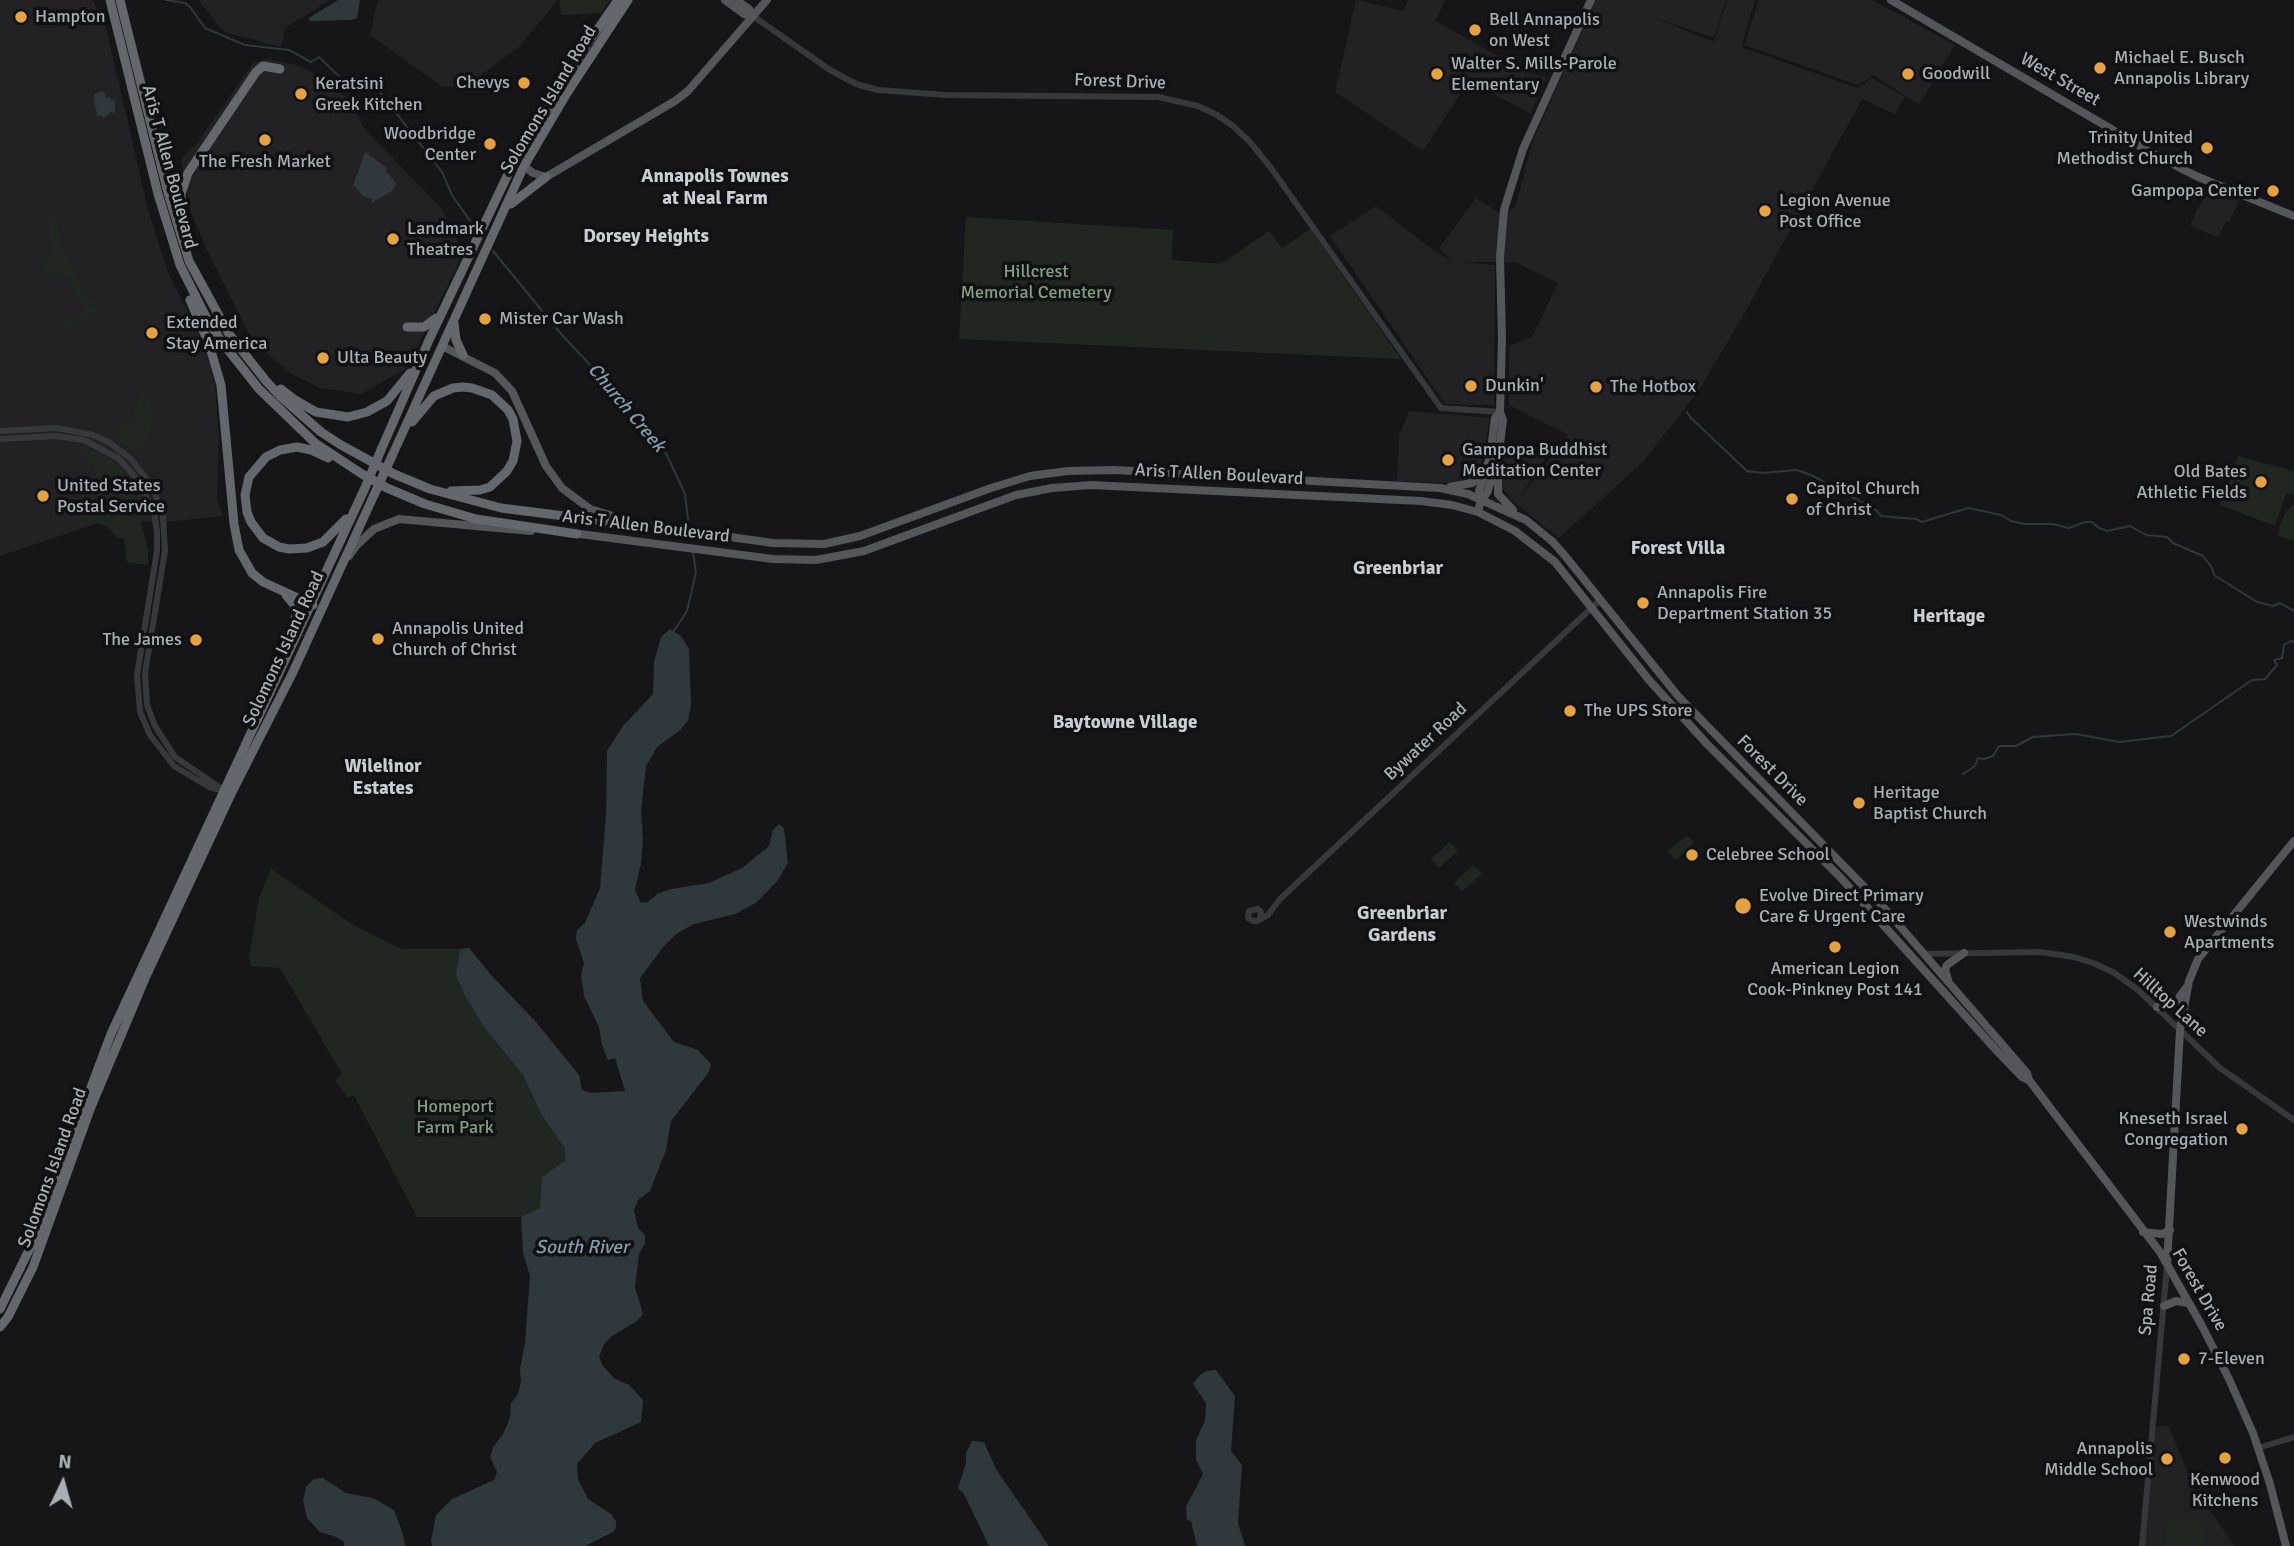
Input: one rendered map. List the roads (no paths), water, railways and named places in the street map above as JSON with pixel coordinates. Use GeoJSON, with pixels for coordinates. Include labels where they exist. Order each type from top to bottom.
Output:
{"type":"FeatureCollection","features":[{"type":"Feature","properties":{"kind":"highway"},"geometry":{"type":"LineString","coordinates":[[104,0],[128,55]]}},
{"type":"Feature","properties":{"kind":"highway","name":"Aris T Allen Boulevard"},"geometry":{"type":"LineString","coordinates":[[110,0],[189,261],[215,312],[266,381],[321,432],[368,460],[413,482],[456,497],[501,508],[653,527]]}},
{"type":"Feature","properties":{"kind":"highway"},"geometry":{"type":"LineString","coordinates":[[122,0],[128,55]]}},
{"type":"Feature","properties":{"kind":"highway","name":"Solomons Island Road"},"geometry":{"type":"LineString","coordinates":[[0,1327],[8,1317],[33,1268],[75,1148],[114,1052],[292,643],[364,490],[421,357],[514,162],[618,0]]}},
{"type":"Feature","properties":{"kind":"highway","name":"Solomons Island Road"},"geometry":{"type":"LineString","coordinates":[[0,1309],[33,1242],[111,1034],[227,792],[293,672],[524,166],[566,93],[628,0]]}},
{"type":"Feature","properties":{"kind":"highway","name":"Aris T Allen Boulevard"},"geometry":{"type":"LineString","coordinates":[[128,55],[168,233],[180,265],[206,317],[239,365],[293,424],[315,443],[387,488],[452,512],[497,523],[577,534]]}},
{"type":"Feature","properties":{"kind":"highway"},"geometry":{"type":"LineString","coordinates":[[189,261],[180,204],[188,173],[256,72],[264,66],[280,69]]}},
{"type":"Feature","properties":{"kind":"highway"},"geometry":{"type":"LineString","coordinates":[[524,166],[522,161],[544,124],[558,90]]}},
{"type":"Feature","properties":{"kind":"highway"},"geometry":{"type":"LineString","coordinates":[[499,222],[504,195],[515,172],[514,162]]}},
{"type":"Feature","properties":{"kind":"highway"},"geometry":{"type":"LineString","coordinates":[[505,211],[517,197],[546,177]]}},
{"type":"Feature","properties":{"kind":"highway"},"geometry":{"type":"LineString","coordinates":[[168,233],[180,273],[217,367],[224,405],[234,524],[239,550],[252,573],[263,582],[321,609]]}},
{"type":"Feature","properties":{"kind":"highway"},"geometry":{"type":"LineString","coordinates":[[407,327],[428,326],[446,305]]}},
{"type":"Feature","properties":{"kind":"highway"},"geometry":{"type":"LineString","coordinates":[[454,321],[454,335],[463,355]]}},
{"type":"Feature","properties":{"kind":"highway"},"geometry":{"type":"LineString","coordinates":[[429,340],[442,346]]}},
{"type":"Feature","properties":{"kind":"highway"},"geometry":{"type":"LineString","coordinates":[[243,352],[295,400],[316,412],[348,417],[367,412],[387,401],[421,357]]}},
{"type":"Feature","properties":{"kind":"highway"},"geometry":{"type":"LineString","coordinates":[[402,434],[434,396],[463,387],[482,390],[501,402],[513,419],[516,431],[513,461],[490,486],[460,492],[413,482]]}},
{"type":"Feature","properties":{"kind":"highway"},"geometry":{"type":"LineString","coordinates":[[356,507],[337,531],[323,542],[307,548],[289,549],[270,543],[256,531],[245,503],[246,487],[252,472],[265,457],[289,448],[311,450],[362,474]]}},
{"type":"Feature","properties":{"kind":"highway"},"geometry":{"type":"LineString","coordinates":[[285,594],[296,607],[291,631],[292,643]]}},
{"type":"Feature","properties":{"kind":"highway"},"geometry":{"type":"LineString","coordinates":[[75,1148],[85,1112],[84,1104],[91,1098],[107,1060],[114,1052]]}},
{"type":"Feature","properties":{"kind":"main road","name":"Forest Drive"},"geometry":{"type":"LineString","coordinates":[[725,0],[744,14],[753,16]]}},
{"type":"Feature","properties":{"kind":"main road","name":"Forest Drive"},"geometry":{"type":"LineString","coordinates":[[736,0],[749,9],[753,16]]}},
{"type":"Feature","properties":{"kind":"main road"},"geometry":{"type":"LineString","coordinates":[[524,166],[533,173],[546,177],[676,101],[688,91],[767,0]]}},
{"type":"Feature","properties":{"kind":"main road"},"geometry":{"type":"LineString","coordinates":[[1526,520],[1505,504],[1499,494],[1494,458],[1495,418],[1500,412],[1503,339],[1500,257],[1504,210],[1523,149],[1591,0]]}},
{"type":"Feature","properties":{"kind":"main road","name":"West Street"},"geometry":{"type":"LineString","coordinates":[[1891,0],[2158,157],[2196,176],[2294,216]]}},
{"type":"Feature","properties":{"kind":"main road"},"geometry":{"type":"LineString","coordinates":[[442,346],[495,373],[512,391],[546,466],[562,488],[590,509],[653,527]]}},
{"type":"Feature","properties":{"kind":"main road"},"geometry":{"type":"LineString","coordinates":[[1440,488],[1467,485],[1476,481],[1494,458]]}},
{"type":"Feature","properties":{"kind":"main road"},"geometry":{"type":"LineString","coordinates":[[1478,512],[1481,500],[1479,491],[1494,458]]}},
{"type":"Feature","properties":{"kind":"main road","name":"Aris T Allen Boulevard"},"geometry":{"type":"LineString","coordinates":[[653,527],[790,545],[841,541],[1013,481],[1060,472],[1144,471],[1440,488],[1468,494],[1481,500]]}},
{"type":"Feature","properties":{"kind":"main road","name":"Aris T Allen Boulevard"},"geometry":{"type":"LineString","coordinates":[[577,534],[791,560],[816,560],[864,551],[1016,495],[1069,486],[1143,486],[1420,501],[1478,512]]}},
{"type":"Feature","properties":{"kind":"main road","name":"Forest Drive"},"geometry":{"type":"LineString","coordinates":[[1481,500],[1526,520],[1560,550],[1678,696],[1863,885],[2027,1073],[2029,1080],[2167,1264],[2229,1379],[2258,1448],[2286,1546]]}},
{"type":"Feature","properties":{"kind":"main road","name":"Forest Drive"},"geometry":{"type":"LineString","coordinates":[[1478,512],[1515,531],[1555,562],[1649,680],[1707,744],[1847,884],[2007,1062],[2022,1077],[2029,1080]]}},
{"type":"Feature","properties":{"kind":"main road"},"geometry":{"type":"LineString","coordinates":[[339,570],[366,535],[399,519],[577,534]]}},
{"type":"Feature","properties":{"kind":"main road"},"geometry":{"type":"LineString","coordinates":[[1617,640],[1626,634]]}},
{"type":"Feature","properties":{"kind":"main road","name":"Spa Road"},"geometry":{"type":"LineString","coordinates":[[2167,1264],[2180,1030],[2188,985],[2198,959],[2294,841]]}},
{"type":"Feature","properties":{"kind":"main road"},"geometry":{"type":"LineString","coordinates":[[1948,982],[1945,970],[1947,965],[1964,953]]}},
{"type":"Feature","properties":{"kind":"main road"},"geometry":{"type":"LineString","coordinates":[[1909,954],[1924,954]]}},
{"type":"Feature","properties":{"kind":"main road"},"geometry":{"type":"LineString","coordinates":[[2157,1007],[2176,1007],[2179,996],[2188,985]]}},
{"type":"Feature","properties":{"kind":"main road"},"geometry":{"type":"LineString","coordinates":[[2143,1232],[2162,1234],[2170,1230]]}},
{"type":"Feature","properties":{"kind":"main road"},"geometry":{"type":"LineString","coordinates":[[2164,1306],[2175,1301],[2188,1303]]}},
{"type":"Feature","properties":{"kind":"street","name":"Forest Drive"},"geometry":{"type":"LineString","coordinates":[[753,16],[830,70],[856,84],[878,90],[945,95],[1158,97],[1198,106],[1217,115],[1250,142],[1271,168],[1441,408],[1500,412]]}},
{"type":"Feature","properties":{"kind":"street"},"geometry":{"type":"LineString","coordinates":[[0,431],[57,428],[93,435],[110,443],[131,459],[152,486],[163,516],[165,551],[145,673],[147,705],[155,726],[175,757],[227,792]]}},
{"type":"Feature","properties":{"kind":"street"},"geometry":{"type":"LineString","coordinates":[[0,439],[55,436],[84,440],[118,458],[138,480],[154,513],[157,531],[157,551],[137,675],[141,712],[150,735],[174,766],[209,786],[227,792]]}},
{"type":"Feature","properties":{"kind":"street","name":"Bywater Road"},"geometry":{"type":"LineString","coordinates":[[1260,915],[1268,915],[1273,906],[1600,600]]}},
{"type":"Feature","properties":{"kind":"street","name":"Hilltop Lane"},"geometry":{"type":"LineString","coordinates":[[1924,954],[2040,952],[2074,957],[2113,972],[2137,989],[2220,1068],[2294,1120]]}},
{"type":"Feature","properties":{"kind":"street","name":"Spa Road"},"geometry":{"type":"LineString","coordinates":[[2142,1546],[2167,1264]]}},
{"type":"Feature","properties":{"kind":"street"},"geometry":{"type":"LineString","coordinates":[[2258,1448],[2294,1437]]}},
{"type":"Feature","properties":{"kind":"water"},"geometry":{"type":"Polygon","coordinates":[[[338,0],[360,0],[357,18],[309,21],[309,18],[338,0]]]}},
{"type":"Feature","properties":{"kind":"water"},"geometry":{"type":"Polygon","coordinates":[[[101,91],[106,98],[110,97],[111,101],[114,99],[115,106],[115,113],[111,112],[104,118],[100,115],[98,117],[95,106],[94,95],[101,91]]]}},
{"type":"Feature","properties":{"kind":"water"},"geometry":{"type":"Polygon","coordinates":[[[365,152],[387,168],[386,171],[396,183],[393,190],[372,203],[372,199],[363,196],[353,186],[365,152]]]}},
{"type":"Feature","properties":{"kind":"water","name":"South River"},"geometry":{"type":"Polygon","coordinates":[[[670,629],[681,636],[689,649],[691,704],[688,721],[657,747],[646,766],[641,811],[641,863],[635,890],[641,903],[671,889],[709,883],[742,868],[769,846],[773,830],[779,824],[784,828],[788,863],[778,880],[756,903],[735,914],[694,924],[676,934],[640,978],[643,1001],[674,1042],[698,1050],[711,1064],[709,1072],[671,1121],[666,1150],[650,1191],[638,1200],[634,1210],[638,1228],[645,1235],[645,1243],[639,1254],[635,1287],[643,1314],[637,1321],[612,1336],[604,1344],[599,1357],[615,1379],[629,1385],[643,1400],[641,1422],[595,1443],[577,1464],[578,1479],[588,1499],[611,1514],[616,1521],[616,1528],[585,1546],[432,1546],[436,1515],[452,1499],[494,1480],[497,1472],[490,1457],[510,1418],[511,1403],[518,1394],[525,1343],[530,1276],[523,1253],[521,1217],[540,1208],[542,1177],[565,1160],[565,1149],[541,1114],[523,1075],[484,1027],[465,996],[456,975],[460,949],[469,948],[536,1022],[579,1075],[582,1090],[591,1093],[625,1091],[615,1058],[608,1060],[599,1027],[584,996],[581,975],[584,963],[576,939],[577,930],[585,923],[600,888],[606,814],[607,751],[623,726],[653,694],[654,662],[661,637],[670,629]]]}},
{"type":"Feature","properties":{"kind":"water"},"geometry":{"type":"Polygon","coordinates":[[[1216,1370],[1235,1396],[1231,1451],[1242,1465],[1238,1523],[1245,1546],[1197,1546],[1191,1521],[1187,1520],[1186,1507],[1203,1474],[1196,1460],[1196,1440],[1205,1421],[1206,1403],[1193,1384],[1206,1371],[1216,1370]]]}},
{"type":"Feature","properties":{"kind":"water"},"geometry":{"type":"Polygon","coordinates":[[[972,1441],[984,1442],[996,1469],[1049,1546],[989,1546],[964,1494],[958,1488],[966,1463],[966,1453],[972,1441]]]}},
{"type":"Feature","properties":{"kind":"water"},"geometry":{"type":"Polygon","coordinates":[[[323,1478],[346,1493],[373,1498],[394,1510],[405,1546],[344,1546],[344,1542],[336,1537],[320,1532],[307,1518],[303,1501],[306,1487],[314,1479],[323,1478]]]}},
{"type":"Feature","properties":{"kind":"waterway"},"geometry":{"type":"LineString","coordinates":[[166,0],[185,3],[205,28],[226,37],[245,45],[289,50],[311,62],[319,57],[346,83],[370,85],[379,91],[442,172],[452,195],[475,228]]}},
{"type":"Feature","properties":{"kind":"waterway","name":"Church Creek"},"geometry":{"type":"LineString","coordinates":[[493,251],[562,335],[609,385],[636,424],[666,453],[685,494],[689,527]]}},
{"type":"Feature","properties":{"kind":"waterway"},"geometry":{"type":"LineString","coordinates":[[1687,412],[1747,471],[1762,473],[1797,470],[1876,510],[1881,516],[1922,522],[1968,508],[2001,515],[2011,521],[2025,524],[2053,524],[2069,528],[2092,522],[2107,531],[2130,526],[2146,535],[2167,537],[2173,543],[2203,556],[2214,575],[2257,602],[2273,606],[2280,603],[2294,611]]}},
{"type":"Feature","properties":{"kind":"waterway","name":"Church Creek"},"geometry":{"type":"LineString","coordinates":[[674,631],[687,611],[696,572],[693,553]]}},
{"type":"Feature","properties":{"kind":"waterway"},"geometry":{"type":"LineString","coordinates":[[1963,774],[1975,766],[1978,758],[1993,756],[1999,746],[2016,746],[2033,737],[2076,734],[2119,742],[2171,736],[2252,680],[2265,679],[2277,665],[2274,660],[2282,658],[2284,645],[2294,642]]}},
{"type":"Feature","properties":{"kind":"place","name":"Hampton"},"geometry":{"type":"Point","coordinates":[21,17]}},
{"type":"Feature","properties":{"kind":"place","name":"Bell Annapolis on West"},"geometry":{"type":"Point","coordinates":[1475,30]}},
{"type":"Feature","properties":{"kind":"place","name":"Michael E. Busch Annapolis Library"},"geometry":{"type":"Point","coordinates":[2100,68]}},
{"type":"Feature","properties":{"kind":"place","name":"Walter S. Mills-Parole Elementary"},"geometry":{"type":"Point","coordinates":[1437,74]}},
{"type":"Feature","properties":{"kind":"place","name":"Goodwill"},"geometry":{"type":"Point","coordinates":[1908,74]}},
{"type":"Feature","properties":{"kind":"place","name":"Chevys"},"geometry":{"type":"Point","coordinates":[524,83]}},
{"type":"Feature","properties":{"kind":"place","name":"Keratsini Greek Kitchen"},"geometry":{"type":"Point","coordinates":[301,94]}},
{"type":"Feature","properties":{"kind":"place","name":"The Fresh Market"},"geometry":{"type":"Point","coordinates":[265,140]}},
{"type":"Feature","properties":{"kind":"place","name":"Woodbridge Center"},"geometry":{"type":"Point","coordinates":[490,144]}},
{"type":"Feature","properties":{"kind":"place","name":"Trinity United Methodist Church"},"geometry":{"type":"Point","coordinates":[2207,148]}},
{"type":"Feature","properties":{"kind":"place","name":"Gampopa Center"},"geometry":{"type":"Point","coordinates":[2273,191]}},
{"type":"Feature","properties":{"kind":"place","name":"Legion Avenue Post Office"},"geometry":{"type":"Point","coordinates":[1765,211]}},
{"type":"Feature","properties":{"kind":"place","name":"Landmark Theatres"},"geometry":{"type":"Point","coordinates":[393,239]}},
{"type":"Feature","properties":{"kind":"place","name":"Mister Car Wash"},"geometry":{"type":"Point","coordinates":[485,319]}},
{"type":"Feature","properties":{"kind":"place","name":"Extended Stay America"},"geometry":{"type":"Point","coordinates":[152,333]}},
{"type":"Feature","properties":{"kind":"place","name":"Ulta Beauty"},"geometry":{"type":"Point","coordinates":[323,358]}},
{"type":"Feature","properties":{"kind":"place","name":"Dunkin'"},"geometry":{"type":"Point","coordinates":[1471,386]}},
{"type":"Feature","properties":{"kind":"place","name":"The Hotbox"},"geometry":{"type":"Point","coordinates":[1596,387]}},
{"type":"Feature","properties":{"kind":"place","name":"Gampopa Buddhist Meditation Center"},"geometry":{"type":"Point","coordinates":[1448,460]}},
{"type":"Feature","properties":{"kind":"place","name":"Old Bates Athletic Fields"},"geometry":{"type":"Point","coordinates":[2261,482]}},
{"type":"Feature","properties":{"kind":"place","name":"United States Postal Service"},"geometry":{"type":"Point","coordinates":[43,496]}},
{"type":"Feature","properties":{"kind":"place","name":"Capitol Church of Christ"},"geometry":{"type":"Point","coordinates":[1792,499]}},
{"type":"Feature","properties":{"kind":"place","name":"Annapolis Fire Department Station 35"},"geometry":{"type":"Point","coordinates":[1643,603]}},
{"type":"Feature","properties":{"kind":"place","name":"Annapolis United Church of Christ"},"geometry":{"type":"Point","coordinates":[378,639]}},
{"type":"Feature","properties":{"kind":"place","name":"The James"},"geometry":{"type":"Point","coordinates":[196,640]}},
{"type":"Feature","properties":{"kind":"place","name":"The UPS Store"},"geometry":{"type":"Point","coordinates":[1570,711]}},
{"type":"Feature","properties":{"kind":"place","name":"Heritage Baptist Church"},"geometry":{"type":"Point","coordinates":[1859,803]}},
{"type":"Feature","properties":{"kind":"place","name":"Celebree School"},"geometry":{"type":"Point","coordinates":[1692,855]}},
{"type":"Feature","properties":{"kind":"place","name":"Evolve Direct Primary Care & Urgent Care"},"geometry":{"type":"Point","coordinates":[1743,906]}},
{"type":"Feature","properties":{"kind":"place","name":"Westwinds Apartments"},"geometry":{"type":"Point","coordinates":[2170,932]}},
{"type":"Feature","properties":{"kind":"place","name":"American Legion Cook-Pinkney Post 141"},"geometry":{"type":"Point","coordinates":[1835,947]}},
{"type":"Feature","properties":{"kind":"place","name":"Kneseth Israel Congregation"},"geometry":{"type":"Point","coordinates":[2242,1129]}},
{"type":"Feature","properties":{"kind":"place","name":"7-Eleven"},"geometry":{"type":"Point","coordinates":[2184,1359]}},
{"type":"Feature","properties":{"kind":"place","name":"Kenwood Kitchens"},"geometry":{"type":"Point","coordinates":[2225,1458]}},
{"type":"Feature","properties":{"kind":"place","name":"Annapolis Middle School"},"geometry":{"type":"Point","coordinates":[2167,1459]}},
{"type":"Feature","properties":{"kind":"district","name":"Annapolis Townes at Neal Farm"},"geometry":{"type":"Point","coordinates":[715,188]}},
{"type":"Feature","properties":{"kind":"district","name":"Dorsey Heights"},"geometry":{"type":"Point","coordinates":[646,237]}},
{"type":"Feature","properties":{"kind":"district","name":"Forest Villa"},"geometry":{"type":"Point","coordinates":[1678,549]}},
{"type":"Feature","properties":{"kind":"district","name":"Greenbriar"},"geometry":{"type":"Point","coordinates":[1398,569]}},
{"type":"Feature","properties":{"kind":"district","name":"Heritage"},"geometry":{"type":"Point","coordinates":[1949,617]}},
{"type":"Feature","properties":{"kind":"district","name":"Baytowne Village"},"geometry":{"type":"Point","coordinates":[1125,723]}},
{"type":"Feature","properties":{"kind":"district","name":"Wilelinor Estates"},"geometry":{"type":"Point","coordinates":[383,778]}},
{"type":"Feature","properties":{"kind":"district","name":"Greenbriar Gardens"},"geometry":{"type":"Point","coordinates":[1402,925]}},
{"type":"Feature","properties":{"kind":"park label","name":"Hillcrest Memorial Cemetery"},"geometry":{"type":"Point","coordinates":[1036,282]}},
{"type":"Feature","properties":{"kind":"park label","name":"Homeport Farm Park"},"geometry":{"type":"Point","coordinates":[455,1117]}}]}
